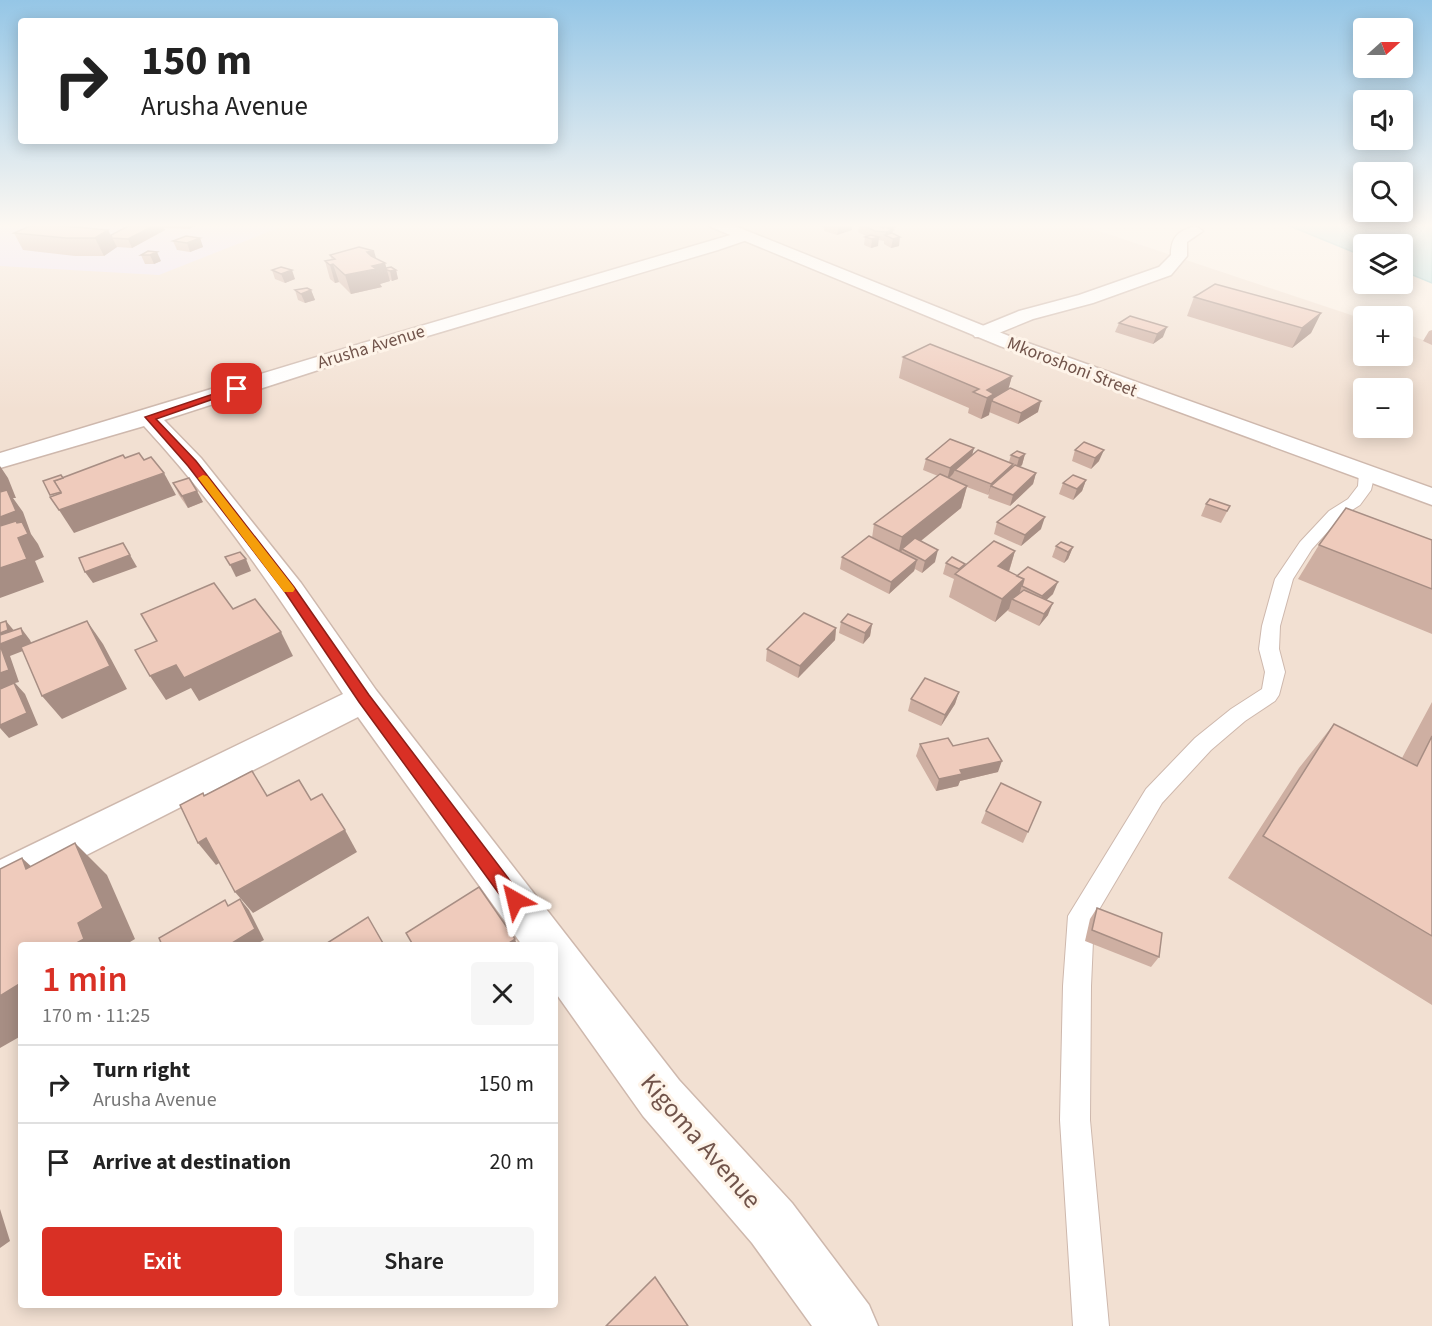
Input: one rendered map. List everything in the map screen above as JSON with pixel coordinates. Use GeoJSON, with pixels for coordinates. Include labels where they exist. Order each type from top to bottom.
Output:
{"type":"FeatureCollection","features":[{"type":"Feature","properties":{"kind":"street","name":"Arusha Avenue"},"geometry":{"type":"LineString","coordinates":[[0,462],[370,347],[579,286]]}},
{"type":"Feature","properties":{"kind":"street","name":"Mkoroshoni Street"},"geometry":{"type":"LineString","coordinates":[[866,286],[1102,379],[1432,497]]}},
{"type":"Feature","properties":{"kind":"street"},"geometry":{"type":"LineString","coordinates":[[982,333],[1026,315],[1086,299],[1123,286]]}},
{"type":"Feature","properties":{"kind":"street"},"geometry":{"type":"LineString","coordinates":[[149,417],[192,464],[290,590],[364,699],[546,942]]}},
{"type":"Feature","properties":{"kind":"street"},"geometry":{"type":"LineString","coordinates":[[0,880],[364,699]]}},
{"type":"Feature","properties":{"kind":"street","name":"Kigoma Avenue"},"geometry":{"type":"LineString","coordinates":[[558,959],[661,1098],[772,1223],[848,1326]]}},
{"type":"Feature","properties":{"kind":"lane"},"geometry":{"type":"LineString","coordinates":[[1091,1326],[1075,1120],[1077,986],[1082,916],[1154,796],[1203,744],[1238,715],[1268,696],[1272,690],[1275,672],[1269,649],[1271,626],[1284,579],[1306,546],[1335,514],[1354,502],[1366,487],[1368,474]]}},
{"type":"Feature","properties":{"kind":"shaded area"},"geometry":{"type":"Polygon","coordinates":[[[0,286],[1264,286],[1353,316],[1353,366],[1413,366],[1413,336],[1432,343],[1432,1326],[0,1326],[0,286]]]}},
{"type":"Feature","properties":{"kind":"building"},"geometry":{"type":"Polygon","coordinates":[[[1212,286],[1222,286],[1321,313],[1302,328],[1194,297],[1212,286]]]}},
{"type":"Feature","properties":{"kind":"building"},"geometry":{"type":"Polygon","coordinates":[[[307,288],[311,290],[301,294],[295,290],[307,288]]]}},
{"type":"Feature","properties":{"kind":"building"},"geometry":{"type":"Polygon","coordinates":[[[1130,316],[1167,327],[1157,334],[1119,323],[1130,316]]]}},
{"type":"Feature","properties":{"kind":"building"},"geometry":{"type":"Polygon","coordinates":[[[930,344],[1012,376],[987,390],[994,394],[987,398],[973,392],[979,389],[903,357],[930,344]]]}},
{"type":"Feature","properties":{"kind":"building"},"geometry":{"type":"Polygon","coordinates":[[[1010,388],[1041,401],[1021,413],[992,401],[993,398],[1010,388]]]}},
{"type":"Feature","properties":{"kind":"building"},"geometry":{"type":"Polygon","coordinates":[[[950,439],[974,448],[950,468],[926,459],[950,439]]]}},
{"type":"Feature","properties":{"kind":"building"},"geometry":{"type":"Polygon","coordinates":[[[1084,442],[1104,450],[1095,458],[1075,450],[1084,442]]]}},
{"type":"Feature","properties":{"kind":"building"},"geometry":{"type":"Polygon","coordinates":[[[978,450],[1013,464],[991,484],[955,470],[978,450]]]}},
{"type":"Feature","properties":{"kind":"building"},"geometry":{"type":"Polygon","coordinates":[[[1017,451],[1025,454],[1019,458],[1011,455],[1017,451]]]}},
{"type":"Feature","properties":{"kind":"building"},"geometry":{"type":"Polygon","coordinates":[[[139,453],[144,460],[151,457],[164,473],[59,510],[50,497],[61,493],[54,481],[123,455],[125,458],[139,453]]]}},
{"type":"Feature","properties":{"kind":"building"},"geometry":{"type":"Polygon","coordinates":[[[1015,465],[1036,473],[1013,495],[991,486],[1015,465]]]}},
{"type":"Feature","properties":{"kind":"building"},"geometry":{"type":"Polygon","coordinates":[[[940,474],[967,486],[902,537],[874,524],[940,474]]]}},
{"type":"Feature","properties":{"kind":"building"},"geometry":{"type":"Polygon","coordinates":[[[61,475],[63,478],[54,481],[61,492],[50,495],[43,481],[61,475]]]}},
{"type":"Feature","properties":{"kind":"building"},"geometry":{"type":"Polygon","coordinates":[[[1073,475],[1086,480],[1077,489],[1063,483],[1073,475]]]}},
{"type":"Feature","properties":{"kind":"building"},"geometry":{"type":"Polygon","coordinates":[[[189,478],[197,491],[182,496],[173,483],[189,478]]]}},
{"type":"Feature","properties":{"kind":"building"},"geometry":{"type":"Polygon","coordinates":[[[7,490],[16,511],[0,517],[0,492],[7,490]]]}},
{"type":"Feature","properties":{"kind":"building"},"geometry":{"type":"Polygon","coordinates":[[[1210,499],[1230,506],[1227,511],[1206,504],[1210,499]]]}},
{"type":"Feature","properties":{"kind":"building"},"geometry":{"type":"Polygon","coordinates":[[[1018,505],[1045,517],[1025,535],[997,522],[1018,505]]]}},
{"type":"Feature","properties":{"kind":"building"},"geometry":{"type":"Polygon","coordinates":[[[1346,508],[1432,540],[1432,589],[1319,545],[1346,508]]]}},
{"type":"Feature","properties":{"kind":"building"},"geometry":{"type":"Polygon","coordinates":[[[16,521],[17,523],[22,522],[28,534],[18,538],[27,559],[0,568],[0,526],[16,521]]]}},
{"type":"Feature","properties":{"kind":"building"},"geometry":{"type":"Polygon","coordinates":[[[869,536],[917,560],[891,582],[842,557],[869,536]]]}},
{"type":"Feature","properties":{"kind":"building"},"geometry":{"type":"Polygon","coordinates":[[[915,538],[938,550],[925,561],[902,549],[915,538]]]}},
{"type":"Feature","properties":{"kind":"building"},"geometry":{"type":"Polygon","coordinates":[[[994,541],[1015,551],[998,566],[1024,579],[1002,599],[955,574],[994,541]]]}},
{"type":"Feature","properties":{"kind":"building"},"geometry":{"type":"Polygon","coordinates":[[[1061,542],[1073,547],[1068,552],[1056,546],[1061,542]]]}},
{"type":"Feature","properties":{"kind":"building"},"geometry":{"type":"Polygon","coordinates":[[[123,543],[130,555],[85,572],[79,558],[123,543]]]}},
{"type":"Feature","properties":{"kind":"building"},"geometry":{"type":"Polygon","coordinates":[[[240,552],[246,559],[230,565],[225,557],[240,552]]]}},
{"type":"Feature","properties":{"kind":"building"},"geometry":{"type":"Polygon","coordinates":[[[952,557],[965,564],[959,569],[946,563],[952,557]]]}},
{"type":"Feature","properties":{"kind":"building"},"geometry":{"type":"Polygon","coordinates":[[[1028,567],[1058,582],[1042,596],[1022,586],[1024,579],[1017,576],[1028,567]]]}},
{"type":"Feature","properties":{"kind":"building"},"geometry":{"type":"Polygon","coordinates":[[[214,583],[233,609],[255,599],[281,632],[184,678],[176,665],[150,676],[135,650],[157,641],[141,614],[214,583]]]}},
{"type":"Feature","properties":{"kind":"building"},"geometry":{"type":"Polygon","coordinates":[[[1024,590],[1053,603],[1044,614],[1012,599],[1024,590]]]}},
{"type":"Feature","properties":{"kind":"building"},"geometry":{"type":"Polygon","coordinates":[[[804,613],[836,628],[800,666],[767,649],[804,613]]]}},
{"type":"Feature","properties":{"kind":"building"},"geometry":{"type":"Polygon","coordinates":[[[848,614],[872,624],[865,633],[841,622],[848,614]]]}},
{"type":"Feature","properties":{"kind":"building"},"geometry":{"type":"Polygon","coordinates":[[[6,621],[8,630],[0,633],[0,623],[6,621]]]}},
{"type":"Feature","properties":{"kind":"building"},"geometry":{"type":"Polygon","coordinates":[[[87,621],[110,666],[42,696],[21,647],[87,621]]]}},
{"type":"Feature","properties":{"kind":"building"},"geometry":{"type":"Polygon","coordinates":[[[21,628],[23,635],[0,644],[0,635],[21,628]]]}},
{"type":"Feature","properties":{"kind":"building"},"geometry":{"type":"Polygon","coordinates":[[[0,645],[9,670],[0,673],[0,645]]]}},
{"type":"Feature","properties":{"kind":"building"},"geometry":{"type":"Polygon","coordinates":[[[925,678],[959,692],[945,715],[911,699],[925,678]]]}},
{"type":"Feature","properties":{"kind":"building"},"geometry":{"type":"Polygon","coordinates":[[[14,683],[27,713],[0,725],[0,689],[14,683]]]}},
{"type":"Feature","properties":{"kind":"building"},"geometry":{"type":"Polygon","coordinates":[[[1334,724],[1417,766],[1432,736],[1432,936],[1263,836],[1334,724]]]}},
{"type":"Feature","properties":{"kind":"building"},"geometry":{"type":"Polygon","coordinates":[[[948,738],[953,746],[988,738],[1002,761],[960,770],[962,774],[939,779],[920,744],[948,738]]]}},
{"type":"Feature","properties":{"kind":"building"},"geometry":{"type":"Polygon","coordinates":[[[252,771],[267,796],[299,780],[311,800],[322,794],[345,830],[235,892],[206,838],[198,843],[180,805],[203,793],[204,796],[252,771]]]}},
{"type":"Feature","properties":{"kind":"building"},"geometry":{"type":"Polygon","coordinates":[[[1001,783],[1041,802],[1028,832],[986,811],[1001,783]]]}},
{"type":"Feature","properties":{"kind":"building"},"geometry":{"type":"Polygon","coordinates":[[[75,843],[103,908],[78,923],[84,939],[78,942],[18,942],[18,985],[0,996],[0,869],[22,858],[26,869],[75,843]]]}},
{"type":"Feature","properties":{"kind":"building"},"geometry":{"type":"Polygon","coordinates":[[[479,887],[515,939],[510,942],[411,942],[406,933],[479,887]]]}},
{"type":"Feature","properties":{"kind":"building"},"geometry":{"type":"Polygon","coordinates":[[[240,899],[255,929],[234,942],[161,942],[159,938],[225,900],[228,906],[240,899]]]}},
{"type":"Feature","properties":{"kind":"building"},"geometry":{"type":"Polygon","coordinates":[[[1097,908],[1162,933],[1159,957],[1092,930],[1097,908]]]}},
{"type":"Feature","properties":{"kind":"building"},"geometry":{"type":"Polygon","coordinates":[[[368,917],[382,942],[329,942],[368,917]]]}},
{"type":"Feature","properties":{"kind":"building"},"geometry":{"type":"Polygon","coordinates":[[[655,1277],[688,1326],[606,1326],[655,1277]]]}},
{"type":"Feature","properties":{"kind":"slow traffic"},"geometry":{"type":"LineString","coordinates":[[203,478],[289,589]]}},
{"type":"Feature","properties":{"kind":"route"},"geometry":{"type":"LineString","coordinates":[[237,389],[149,417],[192,464],[290,590],[364,699],[515,900]]}}]}
